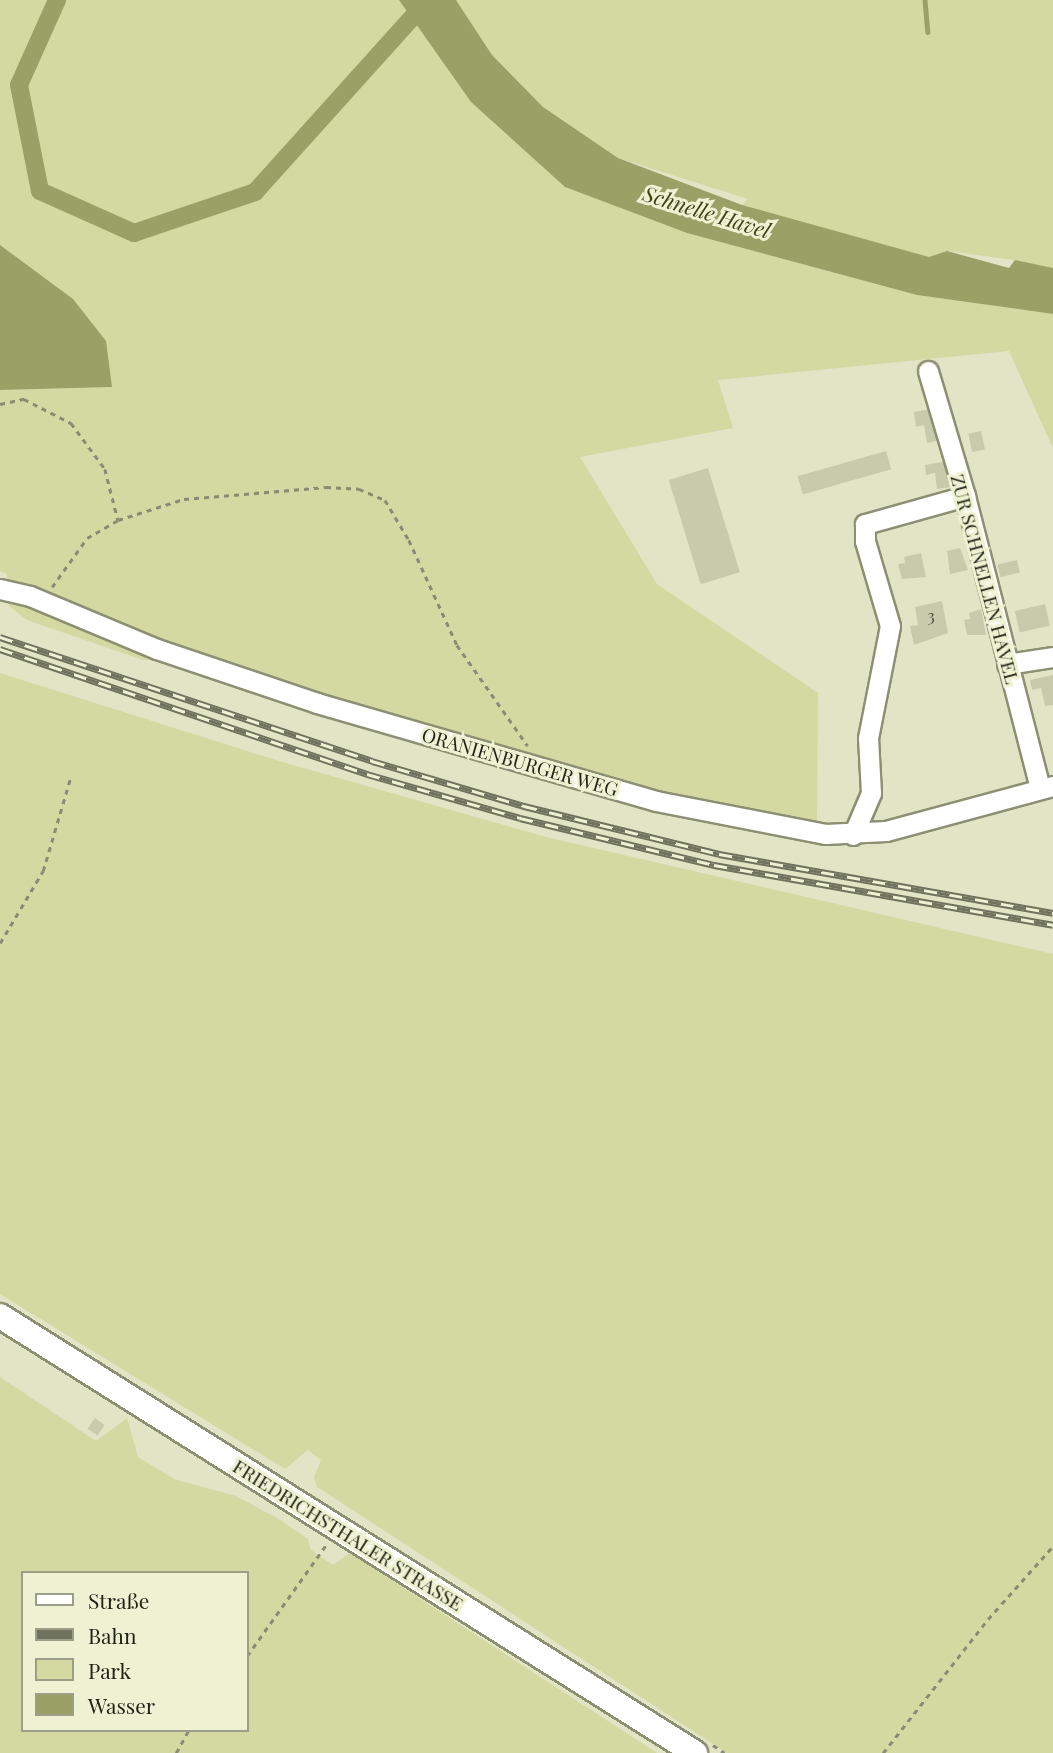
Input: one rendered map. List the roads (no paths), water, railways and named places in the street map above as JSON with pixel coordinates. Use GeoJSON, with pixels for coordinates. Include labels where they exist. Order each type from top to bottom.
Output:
{"type":"FeatureCollection","features":[{"type":"Feature","properties":{"kind":"street","name":"ZUR SCHNELLEN HAVEL"},"geometry":{"type":"LineString","coordinates":[[928,371],[965,496],[1007,664],[1046,787]]}},
{"type":"Feature","properties":{"kind":"street"},"geometry":{"type":"LineString","coordinates":[[853,835],[871,793],[868,738],[890,626],[865,541],[865,524],[965,496]]}},
{"type":"Feature","properties":{"kind":"street","name":"ORANIENBURGER WEG"},"geometry":{"type":"LineString","coordinates":[[0,589],[43,602],[157,649],[317,703],[656,801],[825,834],[853,835],[886,831],[1046,787]]}},
{"type":"Feature","properties":{"kind":"street"},"geometry":{"type":"LineString","coordinates":[[1007,664],[1053,657]]}},
{"type":"Feature","properties":{"kind":"street","name":"FRIEDRICHSTHALER STRASSE"},"geometry":{"type":"LineString","coordinates":[[0,1316],[695,1753]]}},
{"type":"Feature","properties":{"kind":"water","name":"Schnelle Havel"},"geometry":{"type":"Polygon","coordinates":[[[399,0],[456,0],[492,55],[543,107],[618,158],[742,205],[929,257],[947,251],[1009,268],[1015,260],[1053,268],[1053,314],[917,295],[687,233],[565,187],[471,102],[399,0]]]}},
{"type":"Feature","properties":{"kind":"water"},"geometry":{"type":"Polygon","coordinates":[[[0,245],[73,299],[106,341],[112,387],[0,390],[0,245]]]}},
{"type":"Feature","properties":{"kind":"waterway"},"geometry":{"type":"LineString","coordinates":[[57,0],[19,85],[40,191],[134,233],[255,192],[426,2]]}},
{"type":"Feature","properties":{"kind":"waterway"},"geometry":{"type":"LineString","coordinates":[[925,0],[928,32]]}},
{"type":"Feature","properties":{"kind":"railway"},"geometry":{"type":"LineString","coordinates":[[0,637],[372,761],[524,806],[719,854],[1053,913]]}},
{"type":"Feature","properties":{"kind":"railway"},"geometry":{"type":"LineString","coordinates":[[0,649],[367,774],[520,818],[714,865],[1053,925]]}}]}
